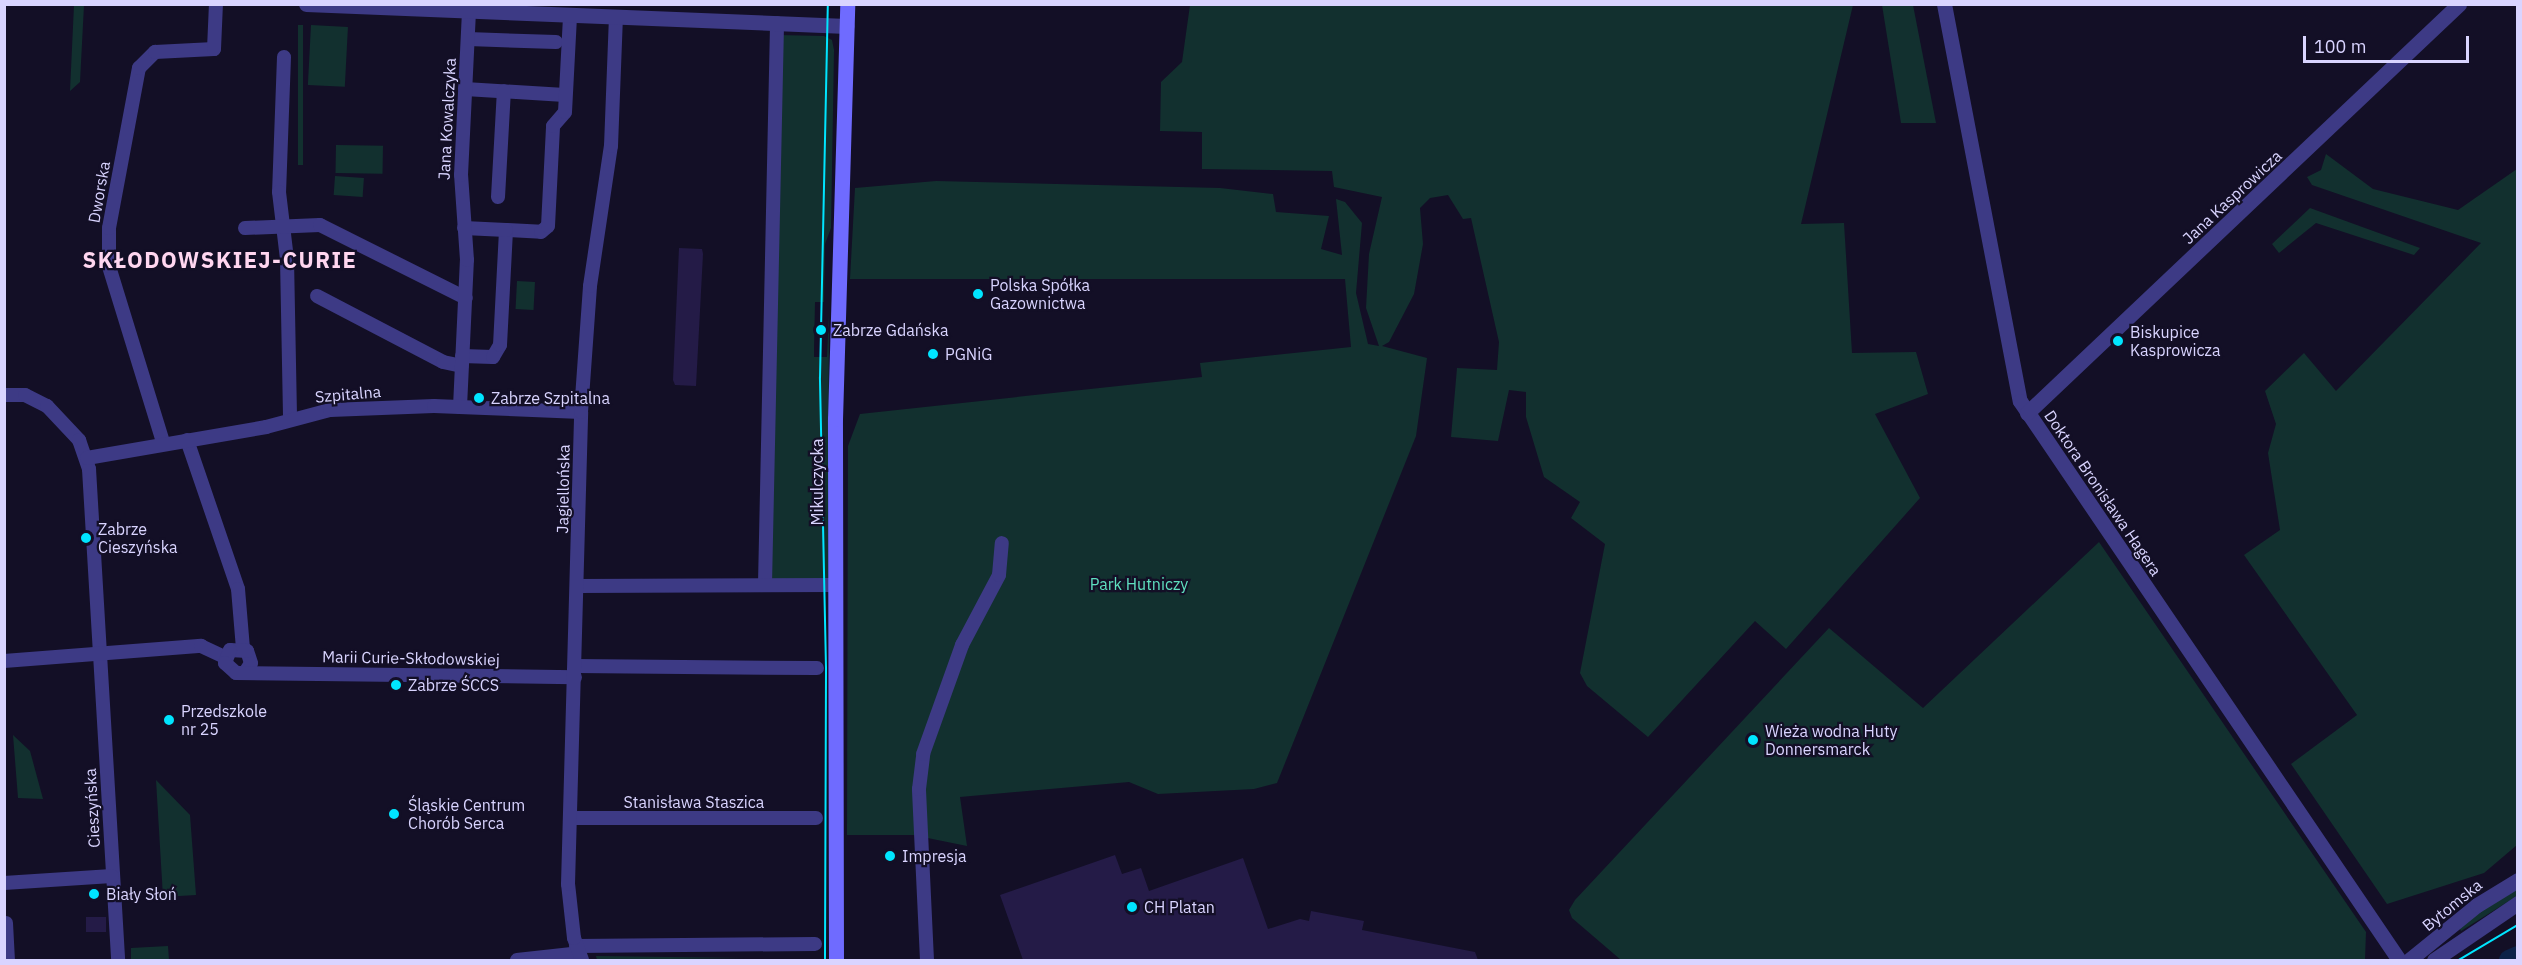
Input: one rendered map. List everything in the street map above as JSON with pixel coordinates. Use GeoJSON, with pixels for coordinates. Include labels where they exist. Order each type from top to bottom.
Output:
{"type":"FeatureCollection","features":[{"type":"Feature","properties":{"kind":"main road","name":"Mikulczycka"},"geometry":{"type":"LineString","coordinates":[[836,960],[835,585],[847,4]]}},
{"type":"Feature","properties":{"kind":"street","name":"Dworska"},"geometry":{"type":"LineString","coordinates":[[163,442],[109,266],[109,228],[139,68],[155,52],[214,49],[216,4]]}},
{"type":"Feature","properties":{"kind":"street"},"geometry":{"type":"LineString","coordinates":[[306,4],[469,12],[565,12],[616,17],[847,26]]}},
{"type":"Feature","properties":{"kind":"street","name":"Doktora Bronisława Hagera"},"geometry":{"type":"LineString","coordinates":[[1944,4],[2014,385],[2027,413],[2399,960]]}},
{"type":"Feature","properties":{"kind":"street","name":"Jana Kasprowicza"},"geometry":{"type":"LineString","coordinates":[[2027,413],[2459,4]]}},
{"type":"Feature","properties":{"kind":"street","name":"Jana Kowalczyka"},"geometry":{"type":"LineString","coordinates":[[460,407],[466,298],[461,175],[469,12]]}},
{"type":"Feature","properties":{"kind":"street"},"geometry":{"type":"LineString","coordinates":[[464,228],[541,232],[548,226],[553,126],[565,112],[565,12]]}},
{"type":"Feature","properties":{"kind":"street","name":"Jagiellońska"},"geometry":{"type":"LineString","coordinates":[[579,953],[568,884],[581,412],[590,286],[611,146],[616,17]]}},
{"type":"Feature","properties":{"kind":"street"},"geometry":{"type":"LineString","coordinates":[[765,584],[777,23]]}},
{"type":"Feature","properties":{"kind":"street"},"geometry":{"type":"LineString","coordinates":[[468,39],[556,42]]}},
{"type":"Feature","properties":{"kind":"street"},"geometry":{"type":"LineString","coordinates":[[284,57],[279,192],[284,227],[290,420]]}},
{"type":"Feature","properties":{"kind":"street"},"geometry":{"type":"LineString","coordinates":[[465,89],[566,95]]}},
{"type":"Feature","properties":{"kind":"street"},"geometry":{"type":"LineString","coordinates":[[498,197],[504,91]]}},
{"type":"Feature","properties":{"kind":"street"},"geometry":{"type":"LineString","coordinates":[[245,228],[320,225],[466,298]]}},
{"type":"Feature","properties":{"kind":"street"},"geometry":{"type":"LineString","coordinates":[[317,296],[443,362],[493,357],[500,345],[506,230]]}},
{"type":"Feature","properties":{"kind":"street"},"geometry":{"type":"LineString","coordinates":[[4,395],[25,395],[47,406],[79,440],[87,458],[101,654]]}},
{"type":"Feature","properties":{"kind":"street","name":"Szpitalna"},"geometry":{"type":"LineString","coordinates":[[87,458],[290,420],[330,410],[460,407],[581,412]]}},
{"type":"Feature","properties":{"kind":"street"},"geometry":{"type":"LineString","coordinates":[[4,661],[201,646],[225,657],[231,671],[246,671],[251,659],[243,648],[231,564],[187,440]]}},
{"type":"Feature","properties":{"kind":"street"},"geometry":{"type":"LineString","coordinates":[[927,960],[919,789],[923,754],[962,645],[999,575],[1002,543]]}},
{"type":"Feature","properties":{"kind":"street"},"geometry":{"type":"LineString","coordinates":[[577,586],[835,585]]}},
{"type":"Feature","properties":{"kind":"street"},"geometry":{"type":"LineString","coordinates":[[225,657],[230,650],[243,648]]}},
{"type":"Feature","properties":{"kind":"street","name":"Cieszyńska"},"geometry":{"type":"LineString","coordinates":[[101,654],[118,960]]}},
{"type":"Feature","properties":{"kind":"street","name":"Marii Curie-Skłodowskiej"},"geometry":{"type":"LineString","coordinates":[[246,671],[816,668]]}},
{"type":"Feature","properties":{"kind":"street","name":"Stanisława Staszica"},"geometry":{"type":"LineString","coordinates":[[571,818],[816,818]]}},
{"type":"Feature","properties":{"kind":"street"},"geometry":{"type":"LineString","coordinates":[[4,883],[112,876]]}},
{"type":"Feature","properties":{"kind":"street","name":"Bytomska"},"geometry":{"type":"LineString","coordinates":[[2409,960],[2477,905],[2517,880]]}},
{"type":"Feature","properties":{"kind":"street","name":"Bytomska"},"geometry":{"type":"LineString","coordinates":[[2434,960],[2517,903]]}},
{"type":"Feature","properties":{"kind":"street"},"geometry":{"type":"LineString","coordinates":[[6,923],[8,960]]}},
{"type":"Feature","properties":{"kind":"street"},"geometry":{"type":"LineString","coordinates":[[2385,938],[2385,960]]}},
{"type":"Feature","properties":{"kind":"street"},"geometry":{"type":"LineString","coordinates":[[517,960],[579,953],[815,944]]}},
{"type":"Feature","properties":{"kind":"green space"},"geometry":{"type":"Polygon","coordinates":[[[74,5],[84,5],[80,82],[70,91],[74,5]]]}},
{"type":"Feature","properties":{"kind":"green space","name":"Park Hutniczy"},"geometry":{"type":"Polygon","coordinates":[[[1190,5],[1853,5],[1801,224],[1844,223],[1852,353],[1916,352],[1928,394],[1875,414],[1920,498],[1786,649],[1755,621],[1648,737],[1587,686],[1580,673],[1605,544],[1571,518],[1580,502],[1544,477],[1526,417],[1526,392],[1509,390],[1498,441],[1451,437],[1457,368],[1497,370],[1499,342],[1471,218],[1463,219],[1448,195],[1430,198],[1420,208],[1423,244],[1414,294],[1389,342],[1382,346],[1427,358],[1416,436],[1277,783],[1254,789],[1158,794],[1129,782],[960,797],[967,846],[913,835],[847,835],[848,446],[860,414],[1202,377],[1200,363],[1351,347],[1345,279],[850,279],[855,188],[936,181],[1220,188],[1273,194],[1276,212],[1329,216],[1321,249],[1342,255],[1336,199],[1345,202],[1362,223],[1356,293],[1368,344],[1379,346],[1366,308],[1369,254],[1382,197],[1334,187],[1332,171],[1202,169],[1202,132],[1160,131],[1161,82],[1182,62],[1190,5]]]}},
{"type":"Feature","properties":{"kind":"green space"},"geometry":{"type":"Polygon","coordinates":[[[1882,5],[1913,5],[1936,123],[1901,123],[1882,5]]]}},
{"type":"Feature","properties":{"kind":"green space"},"geometry":{"type":"Polygon","coordinates":[[[298,25],[303,25],[303,165],[298,165],[298,25]]]}},
{"type":"Feature","properties":{"kind":"green space"},"geometry":{"type":"Polygon","coordinates":[[[311,25],[348,27],[345,87],[308,85],[311,25]]]}},
{"type":"Feature","properties":{"kind":"green space"},"geometry":{"type":"Polygon","coordinates":[[[777,35],[824,36],[832,40],[834,50],[831,228],[825,244],[824,302],[815,302],[814,357],[827,357],[829,314],[828,578],[822,581],[775,581],[766,574],[777,35]]]}},
{"type":"Feature","properties":{"kind":"green space"},"geometry":{"type":"Polygon","coordinates":[[[336,145],[383,146],[383,174],[336,173],[336,145]]]}},
{"type":"Feature","properties":{"kind":"green space"},"geometry":{"type":"Polygon","coordinates":[[[2326,154],[2373,189],[2458,210],[2517,169],[2517,845],[2484,873],[2387,904],[2291,764],[2357,715],[2244,555],[2280,530],[2268,453],[2276,424],[2265,391],[2304,353],[2336,391],[2481,243],[2312,185],[2307,177],[2321,170],[2326,154]]]}},
{"type":"Feature","properties":{"kind":"green space"},"geometry":{"type":"Polygon","coordinates":[[[335,176],[364,178],[363,197],[334,195],[335,176]]]}},
{"type":"Feature","properties":{"kind":"green space"},"geometry":{"type":"Polygon","coordinates":[[[2310,208],[2420,248],[2414,255],[2316,223],[2279,253],[2272,244],[2310,208]]]}},
{"type":"Feature","properties":{"kind":"green space"},"geometry":{"type":"Polygon","coordinates":[[[517,281],[535,282],[534,310],[516,309],[517,281]]]}},
{"type":"Feature","properties":{"kind":"green space"},"geometry":{"type":"Polygon","coordinates":[[[2099,542],[2366,932],[2365,960],[1621,960],[1572,918],[1569,910],[1575,900],[1829,628],[1923,708],[2099,542]]]}},
{"type":"Feature","properties":{"kind":"green space"},"geometry":{"type":"Polygon","coordinates":[[[13,735],[30,751],[43,799],[18,798],[13,735]]]}},
{"type":"Feature","properties":{"kind":"green space"},"geometry":{"type":"Polygon","coordinates":[[[156,780],[190,815],[196,895],[163,897],[156,780]]]}},
{"type":"Feature","properties":{"kind":"green space"},"geometry":{"type":"Polygon","coordinates":[[[2517,887],[2517,896],[2461,931],[2459,927],[2517,887]]]}},
{"type":"Feature","properties":{"kind":"green space"},"geometry":{"type":"Polygon","coordinates":[[[168,946],[169,960],[131,960],[131,948],[168,946]]]}},
{"type":"Feature","properties":{"kind":"green space"},"geometry":{"type":"Polygon","coordinates":[[[596,956],[746,958],[597,960],[596,956]]]}},
{"type":"Feature","properties":{"kind":"building"},"geometry":{"type":"Polygon","coordinates":[[[679,248],[702,249],[703,254],[696,386],[675,385],[673,380],[679,248]]]}},
{"type":"Feature","properties":{"kind":"building","name":"Wieża wodna Huty Donnersmarck"},"geometry":{"type":"Polygon","coordinates":[[[1753,732],[1761,740],[1753,748],[1745,740],[1753,732]]]}},
{"type":"Feature","properties":{"kind":"building","name":"CH Platan"},"geometry":{"type":"Polygon","coordinates":[[[1115,855],[1122,874],[1141,868],[1149,891],[1243,858],[1268,929],[1300,919],[1309,921],[1311,911],[1364,921],[1362,930],[1475,952],[1478,960],[1023,960],[1000,895],[1115,855]]]}},
{"type":"Feature","properties":{"kind":"building"},"geometry":{"type":"Polygon","coordinates":[[[86,917],[106,917],[106,932],[86,932],[86,917]]]}},
{"type":"Feature","properties":{"kind":"waterway"},"geometry":{"type":"LineString","coordinates":[[2509,960],[2518,956]]}},
{"type":"Feature","properties":{"kind":"tram line"},"geometry":{"type":"LineString","coordinates":[[825,960],[826,668],[820,378],[828,4]]}},
{"type":"Feature","properties":{"kind":"tram line"},"geometry":{"type":"LineString","coordinates":[[2459,960],[2518,925]]}},
{"type":"Feature","properties":{"kind":"place","name":"Polska Spółka Gazownictwa"},"geometry":{"type":"Point","coordinates":[978,294]}},
{"type":"Feature","properties":{"kind":"place","name":"Zabrze Gdańska"},"geometry":{"type":"Point","coordinates":[821,330]}},
{"type":"Feature","properties":{"kind":"place","name":"Biskupice Kasprowicza"},"geometry":{"type":"Point","coordinates":[2118,341]}},
{"type":"Feature","properties":{"kind":"place","name":"PGNiG"},"geometry":{"type":"Point","coordinates":[933,354]}},
{"type":"Feature","properties":{"kind":"place","name":"Zabrze Szpitalna"},"geometry":{"type":"Point","coordinates":[479,398]}},
{"type":"Feature","properties":{"kind":"place","name":"Zabrze Cieszyńska"},"geometry":{"type":"Point","coordinates":[86,538]}},
{"type":"Feature","properties":{"kind":"place","name":"Zabrze ŚCCS"},"geometry":{"type":"Point","coordinates":[396,685]}},
{"type":"Feature","properties":{"kind":"place","name":"Przedszkole nr 25"},"geometry":{"type":"Point","coordinates":[169,720]}},
{"type":"Feature","properties":{"kind":"place","name":"Wieża wodna Huty Donnersmarck"},"geometry":{"type":"Point","coordinates":[1753,740]}},
{"type":"Feature","properties":{"kind":"place","name":"Śląskie Centrum Chorób Serca"},"geometry":{"type":"Point","coordinates":[394,814]}},
{"type":"Feature","properties":{"kind":"place","name":"Impresja"},"geometry":{"type":"Point","coordinates":[890,856]}},
{"type":"Feature","properties":{"kind":"place","name":"Biały Słoń"},"geometry":{"type":"Point","coordinates":[94,894]}},
{"type":"Feature","properties":{"kind":"place","name":"CH Platan"},"geometry":{"type":"Point","coordinates":[1132,907]}},
{"type":"Feature","properties":{"kind":"district","name":"SKŁODOWSKIEJ-CURIE"},"geometry":{"type":"Point","coordinates":[220,260]}}]}
